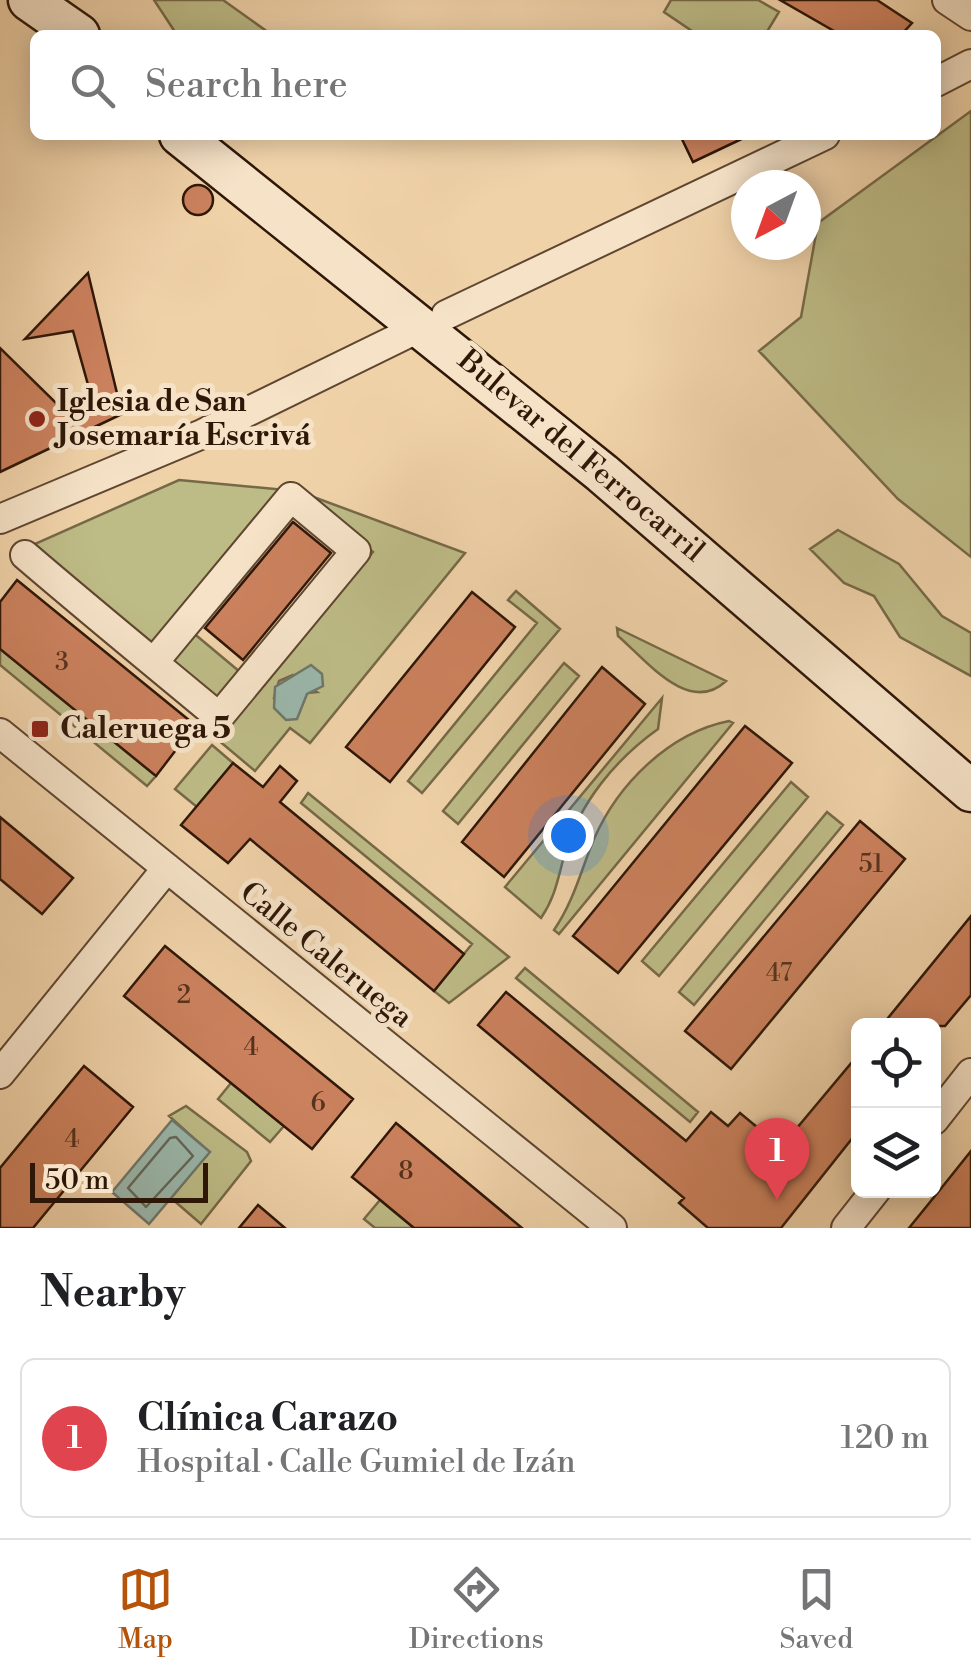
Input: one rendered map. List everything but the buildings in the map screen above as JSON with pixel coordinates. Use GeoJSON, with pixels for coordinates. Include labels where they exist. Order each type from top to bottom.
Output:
{"type":"FeatureCollection","features":[{"type":"Feature","properties":{"kind":"main road"},"geometry":{"type":"LineString","coordinates":[[29,0],[72,30]]}},
{"type":"Feature","properties":{"kind":"main road"},"geometry":{"type":"LineString","coordinates":[[0,5],[38,30]]}},
{"type":"Feature","properties":{"kind":"main road","name":"Bulevar del Ferrocarril"},"geometry":{"type":"LineString","coordinates":[[187,140],[435,321],[740,555],[971,755]]}},
{"type":"Feature","properties":{"kind":"main road","name":"Bulevar del Ferrocarril"},"geometry":{"type":"LineString","coordinates":[[220,140],[435,321],[971,791]]}},
{"type":"Feature","properties":{"kind":"street"},"geometry":{"type":"LineString","coordinates":[[948,0],[971,16]]}},
{"type":"Feature","properties":{"kind":"street"},"geometry":{"type":"LineString","coordinates":[[941,79],[971,64]]}},
{"type":"Feature","properties":{"kind":"street"},"geometry":{"type":"LineString","coordinates":[[0,519],[200,434],[815,140]]}},
{"type":"Feature","properties":{"kind":"street"},"geometry":{"type":"LineString","coordinates":[[25,555],[219,717],[356,551],[292,497],[154,662]]}},
{"type":"Feature","properties":{"kind":"street","name":"Calle Caleruega"},"geometry":{"type":"LineString","coordinates":[[0,733],[612,1228]]}},
{"type":"Feature","properties":{"kind":"street"},"geometry":{"type":"LineString","coordinates":[[0,1074],[167,868]]}},
{"type":"Feature","properties":{"kind":"street"},"geometry":{"type":"LineString","coordinates":[[941,1111],[971,1074]]}},
{"type":"Feature","properties":{"kind":"street"},"geometry":{"type":"LineString","coordinates":[[846,1228],[870,1198]]}},
{"type":"Feature","properties":{"kind":"shaded area"},"geometry":{"type":"Polygon","coordinates":[[[154,0],[223,0],[265,30],[174,30],[154,0]]]}},
{"type":"Feature","properties":{"kind":"shaded area"},"geometry":{"type":"Polygon","coordinates":[[[671,0],[758,0],[779,12],[768,30],[691,30],[664,12],[671,0]]]}},
{"type":"Feature","properties":{"kind":"shaded area"},"geometry":{"type":"Polygon","coordinates":[[[971,111],[971,557],[898,499],[759,351],[801,317],[811,260],[821,260],[821,221],[931,140],[941,140],[941,133],[971,111]]]}},
{"type":"Feature","properties":{"kind":"shaded area"},"geometry":{"type":"Polygon","coordinates":[[[179,480],[286,490],[154,650],[28,547],[179,480]]]}},
{"type":"Feature","properties":{"kind":"shaded area"},"geometry":{"type":"Polygon","coordinates":[[[300,492],[465,553],[310,743],[290,728],[255,771],[217,739],[373,552],[300,492]],[[293,675],[279,681],[274,698],[301,701],[307,693],[317,692],[293,675]]]}},
{"type":"Feature","properties":{"kind":"shaded area"},"geometry":{"type":"Polygon","coordinates":[[[838,530],[899,564],[942,616],[971,633],[971,676],[900,637],[874,596],[844,583],[810,549],[838,530]]]}},
{"type":"Feature","properties":{"kind":"shaded area"},"geometry":{"type":"Polygon","coordinates":[[[516,591],[560,629],[422,793],[408,781],[537,623],[508,600],[516,591]]]}},
{"type":"Feature","properties":{"kind":"shaded area"},"geometry":{"type":"Polygon","coordinates":[[[617,628],[726,681],[712,690],[697,692],[683,688],[641,658],[618,636],[617,628]]]}},
{"type":"Feature","properties":{"kind":"shaded area"},"geometry":{"type":"Polygon","coordinates":[[[191,631],[240,672],[215,702],[165,661],[191,631]]]}},
{"type":"Feature","properties":{"kind":"shaded area"},"geometry":{"type":"Polygon","coordinates":[[[0,649],[156,776],[147,786],[0,665],[0,649]]]}},
{"type":"Feature","properties":{"kind":"shaded area"},"geometry":{"type":"Polygon","coordinates":[[[564,663],[579,676],[458,824],[443,811],[564,663]]]}},
{"type":"Feature","properties":{"kind":"shaded area"},"geometry":{"type":"Polygon","coordinates":[[[662,698],[658,729],[614,768],[580,816],[541,918],[505,887],[662,698]]]}},
{"type":"Feature","properties":{"kind":"shaded area"},"geometry":{"type":"Polygon","coordinates":[[[733,723],[559,934],[554,930],[604,819],[631,781],[666,749],[707,727],[733,723]]]}},
{"type":"Feature","properties":{"kind":"shaded area"},"geometry":{"type":"Polygon","coordinates":[[[212,745],[233,763],[197,807],[175,789],[212,745]]]}},
{"type":"Feature","properties":{"kind":"shaded area"},"geometry":{"type":"Polygon","coordinates":[[[791,782],[808,797],[659,976],[642,961],[791,782]]]}},
{"type":"Feature","properties":{"kind":"shaded area"},"geometry":{"type":"Polygon","coordinates":[[[308,793],[509,957],[449,1003],[434,991],[472,944],[301,803],[308,793]]]}},
{"type":"Feature","properties":{"kind":"shaded area"},"geometry":{"type":"Polygon","coordinates":[[[827,812],[843,825],[694,1005],[679,992],[827,812]]]}},
{"type":"Feature","properties":{"kind":"shaded area"},"geometry":{"type":"Polygon","coordinates":[[[525,968],[698,1112],[690,1122],[516,978],[525,968]]]}},
{"type":"Feature","properties":{"kind":"shaded area"},"geometry":{"type":"Polygon","coordinates":[[[231,1083],[284,1126],[270,1142],[218,1099],[231,1083]]]}},
{"type":"Feature","properties":{"kind":"shaded area"},"geometry":{"type":"Polygon","coordinates":[[[186,1106],[247,1152],[251,1161],[201,1224],[171,1198],[209,1152],[169,1116],[186,1106]]]}},
{"type":"Feature","properties":{"kind":"shaded area"},"geometry":{"type":"Polygon","coordinates":[[[380,1200],[414,1228],[375,1228],[364,1219],[380,1200]]]}},
{"type":"Feature","properties":{"kind":"water"},"geometry":{"type":"Polygon","coordinates":[[[311,665],[322,674],[323,686],[307,694],[297,719],[286,720],[274,708],[275,687],[311,665]]]}},
{"type":"Feature","properties":{"kind":"water"},"geometry":{"type":"Polygon","coordinates":[[[172,1120],[210,1152],[149,1224],[112,1192],[172,1120]]]}},
{"type":"Feature","properties":{"kind":"place","name":"Iglesia de San Josemaría Escrivá"},"geometry":{"type":"Point","coordinates":[37,419]}},
{"type":"Feature","properties":{"kind":"place","name":"Caleruega 5"},"geometry":{"type":"Point","coordinates":[40,729]}},
{"type":"Feature","properties":{"kind":"place","name":"Clínica Carazo"},"geometry":{"type":"Point","coordinates":[777,1200]}}]}
